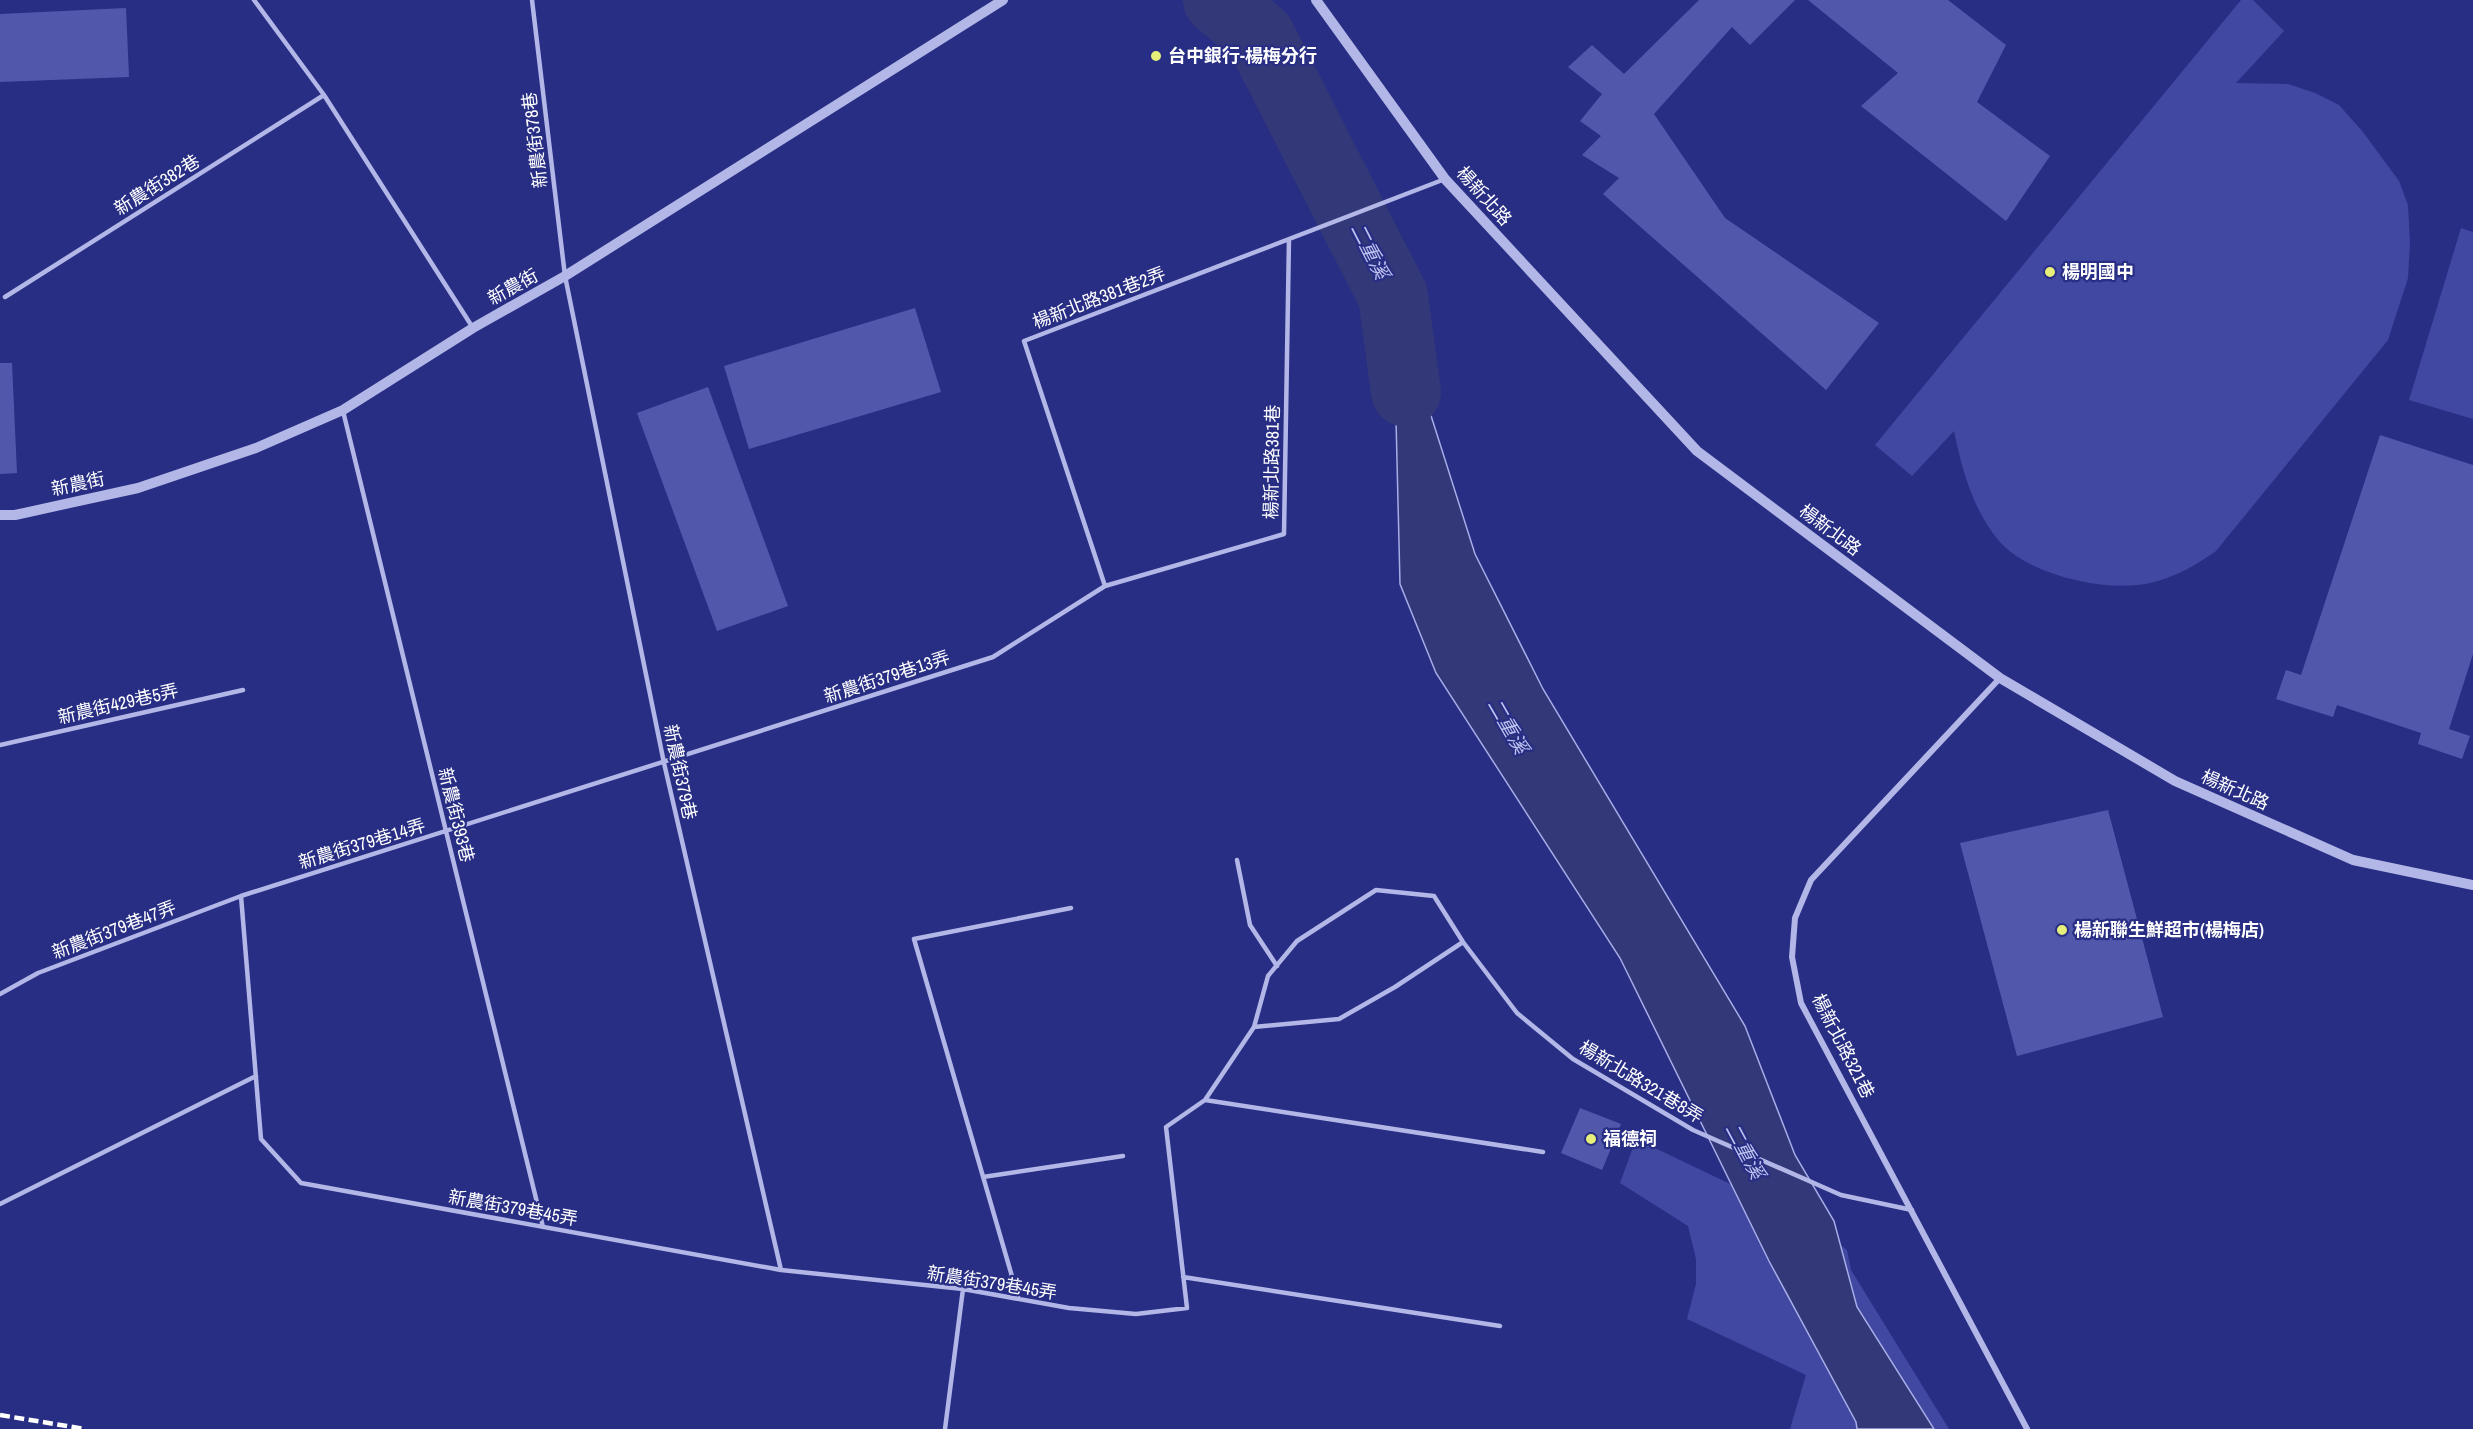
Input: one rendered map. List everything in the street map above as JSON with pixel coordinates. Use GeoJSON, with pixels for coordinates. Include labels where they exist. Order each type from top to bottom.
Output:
{"type":"FeatureCollection","features":[{"type":"Feature","properties":{"kind":"street","name":"新農街"},"geometry":{"type":"LineString","coordinates":[[0,515],[15,515],[138,488],[256,448],[343,411],[473,328],[565,276],[1003,0]]}},
{"type":"Feature","properties":{"kind":"street","name":"楊新北路"},"geometry":{"type":"LineString","coordinates":[[1316,0],[1445,179],[1697,451],[2000,678],[2175,781],[2353,860],[2473,885]]}},
{"type":"Feature","properties":{"kind":"street","name":"楊新北路321巷"},"geometry":{"type":"LineString","coordinates":[[2000,678],[1811,880],[1795,918],[1792,957],[1801,1003],[2027,1429]]}},
{"type":"Feature","properties":{"kind":"lane"},"geometry":{"type":"LineString","coordinates":[[254,0],[324,95],[473,328]]}},
{"type":"Feature","properties":{"kind":"lane","name":"新農街378巷"},"geometry":{"type":"LineString","coordinates":[[532,0],[565,276]]}},
{"type":"Feature","properties":{"kind":"lane","name":"新農街382巷"},"geometry":{"type":"LineString","coordinates":[[5,297],[324,95]]}},
{"type":"Feature","properties":{"kind":"lane"},"geometry":{"type":"LineString","coordinates":[[1290,239],[1445,179]]}},
{"type":"Feature","properties":{"kind":"lane","name":"楊新北路381巷"},"geometry":{"type":"LineString","coordinates":[[1105,586],[1284,534],[1290,239]]}},
{"type":"Feature","properties":{"kind":"lane","name":"楊新北路381巷2弄"},"geometry":{"type":"LineString","coordinates":[[1105,586],[1024,341],[1290,239]]}},
{"type":"Feature","properties":{"kind":"lane","name":"新農街379巷"},"geometry":{"type":"LineString","coordinates":[[565,276],[664,763],[781,1270]]}},
{"type":"Feature","properties":{"kind":"lane","name":"新農街393巷"},"geometry":{"type":"LineString","coordinates":[[343,411],[543,1227]]}},
{"type":"Feature","properties":{"kind":"lane","name":"新農街379巷13弄"},"geometry":{"type":"LineString","coordinates":[[664,763],[993,657],[1105,586]]}},
{"type":"Feature","properties":{"kind":"lane","name":"新農街429巷5弄"},"geometry":{"type":"LineString","coordinates":[[0,745],[243,690]]}},
{"type":"Feature","properties":{"kind":"lane","name":"新農街379巷14弄"},"geometry":{"type":"LineString","coordinates":[[241,896],[664,763]]}},
{"type":"Feature","properties":{"kind":"lane"},"geometry":{"type":"LineString","coordinates":[[1237,861],[1250,925],[1277,966]]}},
{"type":"Feature","properties":{"kind":"lane","name":"新農街379巷45弄"},"geometry":{"type":"LineString","coordinates":[[241,896],[261,1139],[301,1183],[781,1270],[963,1289],[1018,1297],[1069,1308],[1136,1314],[1187,1308],[1166,1127],[1205,1100],[1254,1027],[1269,976],[1297,941],[1376,890],[1434,896],[1463,942]]}},
{"type":"Feature","properties":{"kind":"lane","name":"新農街379巷47弄"},"geometry":{"type":"LineString","coordinates":[[0,994],[38,973],[241,896]]}},
{"type":"Feature","properties":{"kind":"lane"},"geometry":{"type":"LineString","coordinates":[[1018,1297],[914,939],[1071,908]]}},
{"type":"Feature","properties":{"kind":"lane"},"geometry":{"type":"LineString","coordinates":[[1254,1027],[1339,1019],[1395,987],[1463,942]]}},
{"type":"Feature","properties":{"kind":"lane","name":"楊新北路321巷8弄"},"geometry":{"type":"LineString","coordinates":[[1463,942],[1517,1013],[1573,1059],[1693,1130],[1841,1195],[1912,1210]]}},
{"type":"Feature","properties":{"kind":"lane"},"geometry":{"type":"LineString","coordinates":[[0,1204],[256,1076]]}},
{"type":"Feature","properties":{"kind":"lane"},"geometry":{"type":"LineString","coordinates":[[1205,1100],[1543,1152]]}},
{"type":"Feature","properties":{"kind":"lane"},"geometry":{"type":"LineString","coordinates":[[983,1177],[1123,1155]]}},
{"type":"Feature","properties":{"kind":"lane"},"geometry":{"type":"LineString","coordinates":[[1183,1277],[1500,1326]]}},
{"type":"Feature","properties":{"kind":"lane"},"geometry":{"type":"LineString","coordinates":[[945,1429],[963,1289]]}},
{"type":"Feature","properties":{"kind":"shaded area"},"geometry":{"type":"Polygon","coordinates":[[[2241,0],[2253,0],[2284,31],[2236,83],[2288,84],[2315,93],[2339,105],[2363,132],[2399,181],[2408,205],[2410,242],[2408,278],[2388,340],[2216,551],[2168,578],[2150,583],[2112,585],[2091,583],[2048,572],[2012,553],[1990,529],[1975,503],[1954,431],[1912,476],[1875,445],[2241,0]]]}},
{"type":"Feature","properties":{"kind":"shaded area"},"geometry":{"type":"Polygon","coordinates":[[[2461,228],[2473,232],[2473,419],[2409,400],[2461,228]]]}},
{"type":"Feature","properties":{"kind":"shaded area"},"geometry":{"type":"Polygon","coordinates":[[[1636,1139],[1810,1222],[1847,1250],[1851,1270],[1949,1429],[1790,1429],[1806,1375],[1687,1319],[1696,1284],[1696,1259],[1688,1226],[1620,1183],[1636,1139]]]}},
{"type":"Feature","properties":{"kind":"water"},"geometry":{"type":"Polygon","coordinates":[[[1393,296],[1475,554],[1543,689],[1745,1026],[1795,1155],[1834,1221],[1857,1307],[1934,1429],[1857,1429],[1856,1422],[1769,1261],[1620,958],[1436,673],[1400,584],[1393,296]]]}},
{"type":"Feature","properties":{"kind":"building"},"geometry":{"type":"Polygon","coordinates":[[[1699,0],[1795,0],[1750,45],[1732,27],[1654,114],[1725,218],[1879,323],[1826,390],[1603,194],[1619,178],[1582,155],[1601,136],[1580,121],[1602,94],[1568,67],[1592,45],[1624,74],[1699,0]]]}},
{"type":"Feature","properties":{"kind":"building"},"geometry":{"type":"Polygon","coordinates":[[[1808,0],[1948,0],[2006,45],[1977,102],[2050,156],[2006,221],[1861,106],[1898,73],[1808,0]]]}},
{"type":"Feature","properties":{"kind":"building"},"geometry":{"type":"Polygon","coordinates":[[[126,8],[129,77],[0,82],[0,14],[126,8]]]}},
{"type":"Feature","properties":{"kind":"building"},"geometry":{"type":"Polygon","coordinates":[[[915,308],[941,392],[749,449],[724,366],[915,308]]]}},
{"type":"Feature","properties":{"kind":"building"},"geometry":{"type":"Polygon","coordinates":[[[0,363],[12,363],[17,473],[0,474],[0,363]]]}},
{"type":"Feature","properties":{"kind":"building"},"geometry":{"type":"Polygon","coordinates":[[[708,387],[788,606],[717,631],[637,413],[708,387]]]}},
{"type":"Feature","properties":{"kind":"building"},"geometry":{"type":"Polygon","coordinates":[[[2380,435],[2473,465],[2473,654],[2449,729],[2470,736],[2462,759],[2418,744],[2421,733],[2337,705],[2333,717],[2276,699],[2286,670],[2301,675],[2380,435]]]}},
{"type":"Feature","properties":{"kind":"building","name":"楊新聯生鮮超市(楊梅店)"},"geometry":{"type":"Polygon","coordinates":[[[2108,810],[2163,1017],[2017,1056],[1960,843],[2108,810]]]}},
{"type":"Feature","properties":{"kind":"building","name":"福德祠"},"geometry":{"type":"Polygon","coordinates":[[[1580,1108],[1621,1124],[1602,1170],[1561,1153],[1580,1108]]]}},
{"type":"Feature","properties":{"kind":"waterway","name":"二重溪"},"geometry":{"type":"LineString","coordinates":[[1218,0],[1260,36],[1393,296],[1406,392]]}},
{"type":"Feature","properties":{"kind":"railway"},"geometry":{"type":"LineString","coordinates":[[0,1415],[85,1429]]}},
{"type":"Feature","properties":{"kind":"place","name":"台中銀行-楊梅分行"},"geometry":{"type":"Point","coordinates":[1156,56]}},
{"type":"Feature","properties":{"kind":"place","name":"楊明國中"},"geometry":{"type":"Point","coordinates":[2050,272]}},
{"type":"Feature","properties":{"kind":"place","name":"楊新聯生鮮超市(楊梅店)"},"geometry":{"type":"Point","coordinates":[2062,930]}},
{"type":"Feature","properties":{"kind":"place","name":"福德祠"},"geometry":{"type":"Point","coordinates":[1591,1139]}}]}
